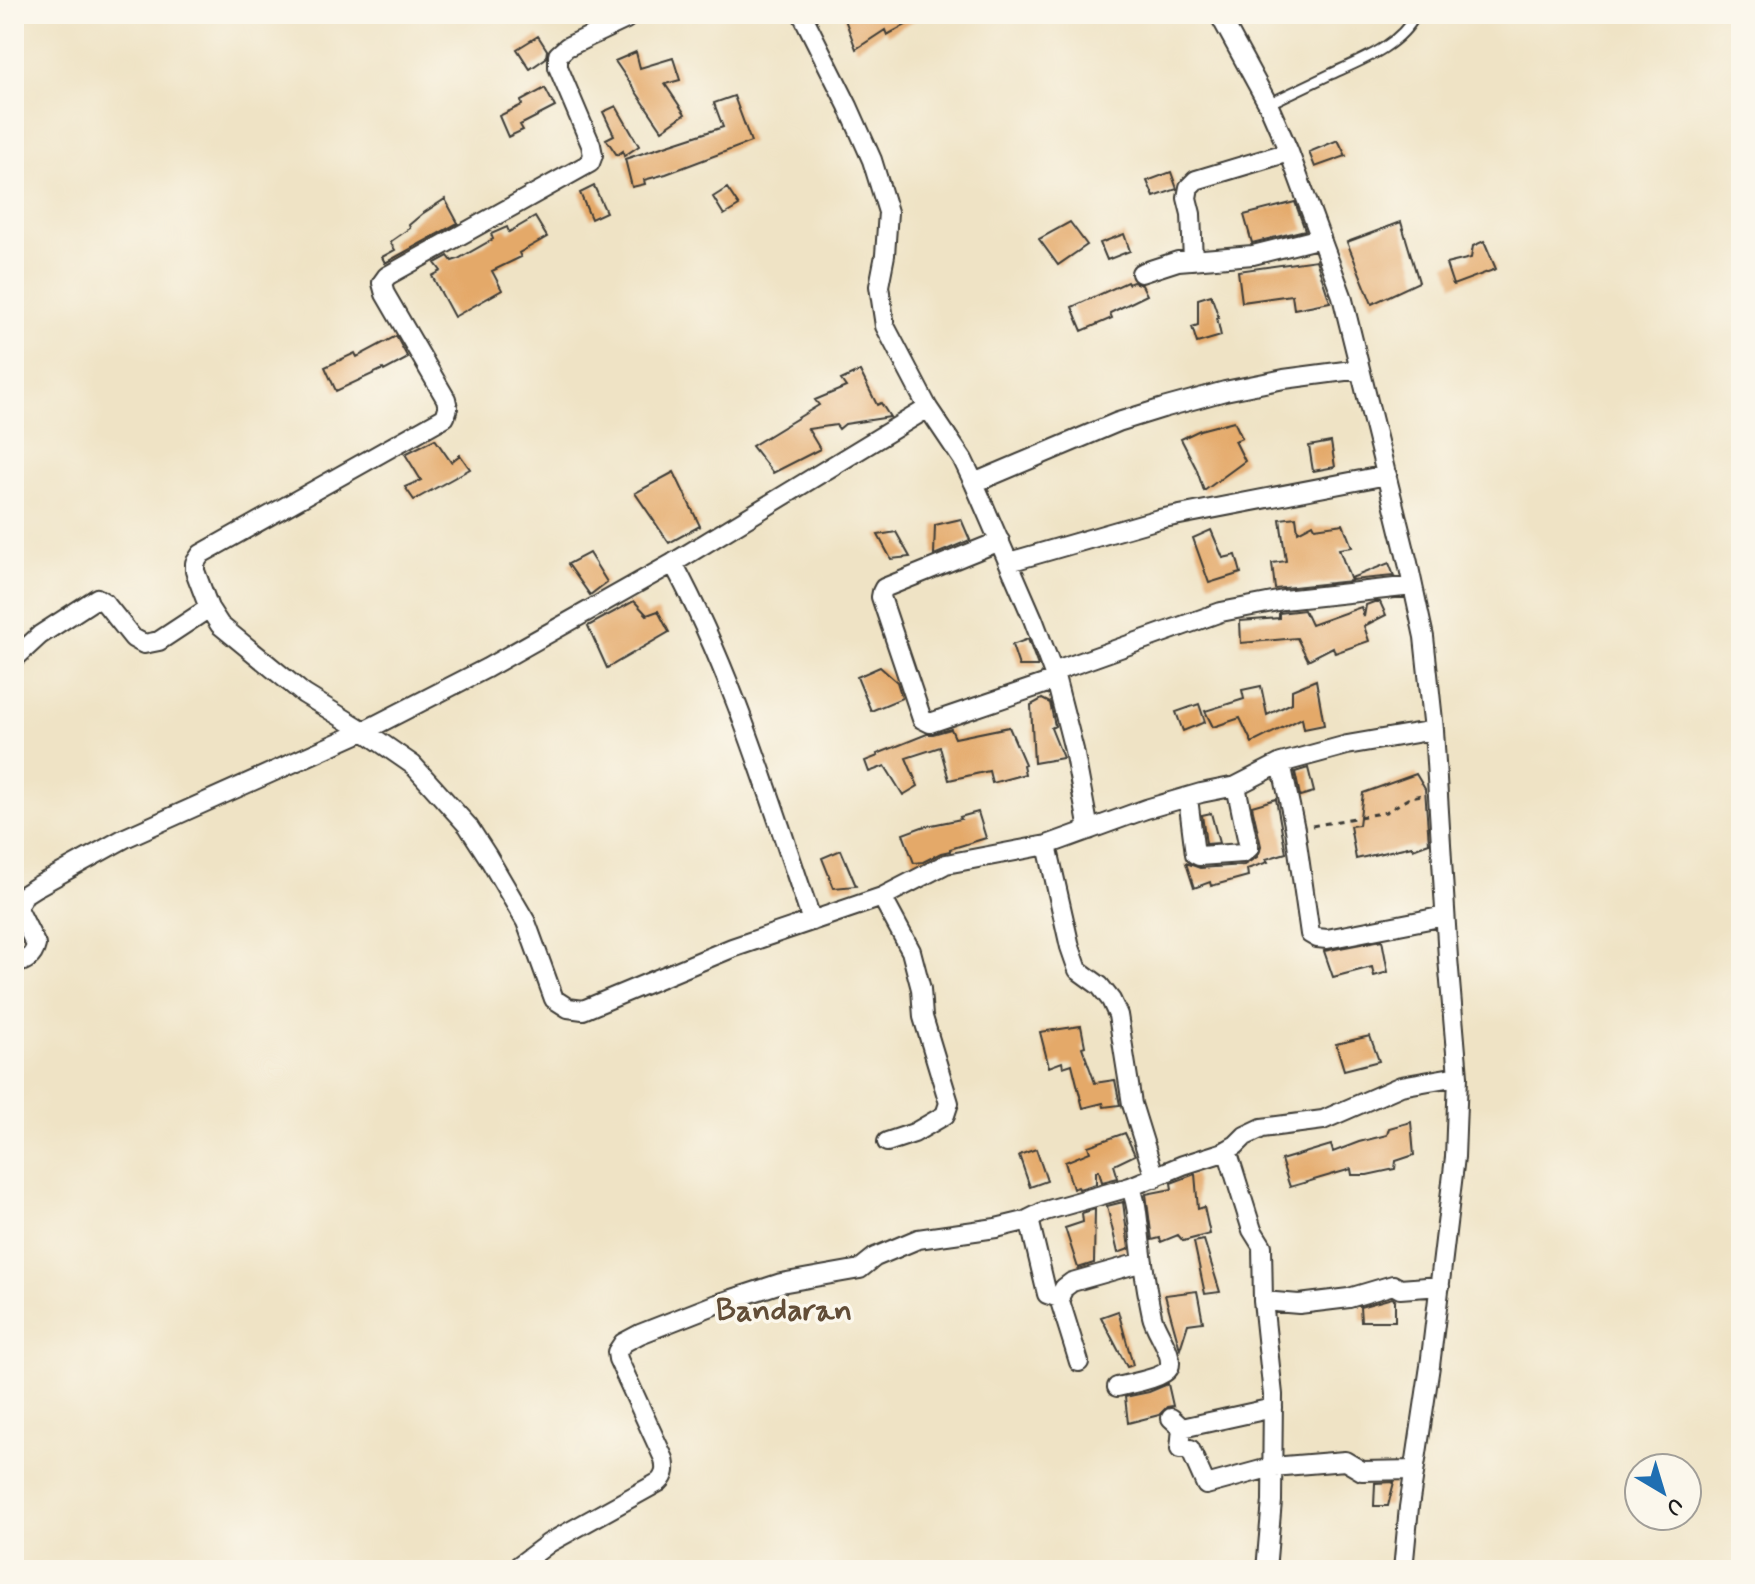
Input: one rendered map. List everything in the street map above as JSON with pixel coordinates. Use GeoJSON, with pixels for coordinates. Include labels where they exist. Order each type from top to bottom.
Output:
{"type":"FeatureCollection","features":[{"type":"Feature","properties":{"kind":"street"},"geometry":{"type":"LineString","coordinates":[[630,14],[626,19],[567,47],[558,55],[558,67],[591,145],[593,155],[590,163],[387,276],[382,283],[385,294],[446,399],[448,408],[445,417],[201,554],[195,563],[209,608],[220,625],[304,694],[413,765],[468,826],[526,922],[554,999],[568,1008],[583,1010],[732,948],[882,897],[946,864],[1047,845],[1146,809],[1236,786],[1281,763],[1347,745],[1434,730]]}},
{"type":"Feature","properties":{"kind":"street"},"geometry":{"type":"LineString","coordinates":[[803,14],[872,160],[888,212],[879,286],[885,326],[928,408],[963,460],[1009,562],[1054,676],[1074,750],[1089,830]]}},
{"type":"Feature","properties":{"kind":"street"},"geometry":{"type":"LineString","coordinates":[[1219,14],[1268,104],[1289,152],[1342,296],[1424,637],[1434,730],[1458,1076],[1455,1157],[1403,1570]]}},
{"type":"Feature","properties":{"kind":"street"},"geometry":{"type":"LineString","coordinates":[[1193,260],[1191,214],[1187,198],[1189,187],[1196,180],[1289,152]]}},
{"type":"Feature","properties":{"kind":"street"},"geometry":{"type":"LineString","coordinates":[[1141,273],[1178,261],[1253,255],[1321,238]]}},
{"type":"Feature","properties":{"kind":"street"},"geometry":{"type":"LineString","coordinates":[[974,483],[1118,422],[1148,413],[1225,391],[1360,369]]}},
{"type":"Feature","properties":{"kind":"street"},"geometry":{"type":"LineString","coordinates":[[14,965],[33,954],[36,945],[15,905],[36,887],[125,838],[364,731],[487,668],[673,563],[928,408]]}},
{"type":"Feature","properties":{"kind":"street"},"geometry":{"type":"LineString","coordinates":[[1009,562],[1159,519],[1387,475]]}},
{"type":"Feature","properties":{"kind":"street"},"geometry":{"type":"LineString","coordinates":[[1000,541],[884,588],[882,592],[881,597],[922,719],[930,723],[1221,612],[1283,600],[1413,586]]}},
{"type":"Feature","properties":{"kind":"street"},"geometry":{"type":"LineString","coordinates":[[673,563],[696,605],[751,742],[812,921]]}},
{"type":"Feature","properties":{"kind":"street"},"geometry":{"type":"LineString","coordinates":[[14,659],[40,635],[97,598],[105,603],[133,638],[144,644],[159,641],[209,608]]}},
{"type":"Feature","properties":{"kind":"street"},"geometry":{"type":"LineString","coordinates":[[1281,763],[1295,829],[1310,934],[1327,939],[1445,916]]}},
{"type":"Feature","properties":{"kind":"street"},"geometry":{"type":"LineString","coordinates":[[1188,798],[1195,854],[1243,853],[1249,848],[1236,786]]}},
{"type":"Feature","properties":{"kind":"street"},"geometry":{"type":"LineString","coordinates":[[1047,845],[1078,970],[1100,986],[1118,1015],[1132,1104],[1155,1178]]}},
{"type":"Feature","properties":{"kind":"street"},"geometry":{"type":"LineString","coordinates":[[882,897],[911,951],[921,989],[923,1017],[949,1103],[945,1115],[914,1133],[887,1142]]}},
{"type":"Feature","properties":{"kind":"street"},"geometry":{"type":"LineString","coordinates":[[513,1570],[549,1543],[665,1477],[664,1459],[618,1359],[617,1352],[623,1343],[640,1334],[781,1283],[860,1269],[875,1257],[918,1239],[996,1228],[1130,1187],[1227,1150],[1262,1128],[1323,1120],[1401,1086],[1458,1076]]}},
{"type":"Feature","properties":{"kind":"street"},"geometry":{"type":"LineString","coordinates":[[1227,1150],[1252,1230],[1262,1246],[1263,1301],[1273,1408],[1266,1570]]}},
{"type":"Feature","properties":{"kind":"street"},"geometry":{"type":"LineString","coordinates":[[1117,1387],[1160,1375],[1170,1365],[1168,1349],[1155,1329],[1152,1317],[1136,1201],[1130,1187]]}},
{"type":"Feature","properties":{"kind":"street"},"geometry":{"type":"LineString","coordinates":[[1029,1219],[1047,1294],[1059,1298]]}},
{"type":"Feature","properties":{"kind":"street"},"geometry":{"type":"LineString","coordinates":[[1079,1362],[1059,1298],[1064,1288],[1072,1282],[1143,1262]]}},
{"type":"Feature","properties":{"kind":"street"},"geometry":{"type":"LineString","coordinates":[[1263,1301],[1299,1304],[1349,1298],[1393,1285],[1400,1289],[1440,1286]]}},
{"type":"Feature","properties":{"kind":"street"},"geometry":{"type":"LineString","coordinates":[[1273,1408],[1176,1423],[1180,1449],[1190,1449],[1206,1485],[1272,1467],[1345,1461],[1362,1471],[1414,1470]]}},
{"type":"Feature","properties":{"kind":"lane"},"geometry":{"type":"LineString","coordinates":[[1268,104],[1370,56],[1398,38],[1416,14]]}},
{"type":"Feature","properties":{"kind":"path"},"geometry":{"type":"LineString","coordinates":[[1295,829],[1386,812],[1411,797],[1438,792]]}},
{"type":"Feature","properties":{"kind":"building"},"geometry":{"type":"Polygon","coordinates":[[[843,14],[926,14],[887,35],[885,30],[856,49],[843,14]]]}},
{"type":"Feature","properties":{"kind":"building"},"geometry":{"type":"Polygon","coordinates":[[[538,36],[547,50],[546,58],[530,69],[517,49],[538,36]]]}},
{"type":"Feature","properties":{"kind":"building"},"geometry":{"type":"Polygon","coordinates":[[[636,52],[640,68],[673,58],[680,80],[665,84],[685,114],[662,130],[615,61],[636,52]]]}},
{"type":"Feature","properties":{"kind":"building"},"geometry":{"type":"Polygon","coordinates":[[[545,88],[555,107],[520,125],[523,130],[508,137],[499,116],[522,105],[521,101],[545,88]]]}},
{"type":"Feature","properties":{"kind":"building"},"geometry":{"type":"Polygon","coordinates":[[[734,96],[751,142],[632,187],[625,159],[723,127],[714,103],[734,96]]]}},
{"type":"Feature","properties":{"kind":"building"},"geometry":{"type":"Polygon","coordinates":[[[616,106],[639,146],[624,156],[623,151],[617,155],[606,139],[614,135],[603,112],[616,106]]]}},
{"type":"Feature","properties":{"kind":"building"},"geometry":{"type":"Polygon","coordinates":[[[1338,140],[1346,156],[1315,167],[1309,152],[1338,140]]]}},
{"type":"Feature","properties":{"kind":"building"},"geometry":{"type":"Polygon","coordinates":[[[1171,172],[1177,189],[1154,197],[1147,181],[1171,172]]]}},
{"type":"Feature","properties":{"kind":"building"},"geometry":{"type":"Polygon","coordinates":[[[594,186],[606,212],[591,219],[580,193],[594,186]]]}},
{"type":"Feature","properties":{"kind":"building"},"geometry":{"type":"Polygon","coordinates":[[[727,188],[739,206],[724,215],[713,197],[727,188]]]}},
{"type":"Feature","properties":{"kind":"building"},"geometry":{"type":"Polygon","coordinates":[[[445,199],[458,223],[385,263],[382,257],[395,250],[390,242],[445,199]]]}},
{"type":"Feature","properties":{"kind":"building"},"geometry":{"type":"Polygon","coordinates":[[[1295,202],[1305,230],[1252,243],[1244,215],[1295,202]]]}},
{"type":"Feature","properties":{"kind":"building"},"geometry":{"type":"Polygon","coordinates":[[[535,217],[547,237],[519,253],[521,257],[492,271],[502,290],[454,317],[432,276],[441,271],[435,263],[448,256],[452,261],[458,259],[493,239],[491,234],[507,227],[509,232],[535,217]]]}},
{"type":"Feature","properties":{"kind":"building"},"geometry":{"type":"Polygon","coordinates":[[[1070,222],[1087,245],[1058,265],[1039,239],[1070,222]]]}},
{"type":"Feature","properties":{"kind":"building"},"geometry":{"type":"Polygon","coordinates":[[[1401,222],[1419,282],[1372,304],[1347,242],[1401,222]]]}},
{"type":"Feature","properties":{"kind":"building"},"geometry":{"type":"Polygon","coordinates":[[[1124,234],[1130,251],[1107,260],[1100,243],[1124,234]]]}},
{"type":"Feature","properties":{"kind":"building"},"geometry":{"type":"Polygon","coordinates":[[[1484,241],[1496,269],[1453,285],[1446,264],[1471,258],[1473,246],[1484,241]]]}},
{"type":"Feature","properties":{"kind":"building"},"geometry":{"type":"Polygon","coordinates":[[[1316,260],[1330,302],[1294,309],[1292,295],[1242,302],[1238,271],[1316,260]]]}},
{"type":"Feature","properties":{"kind":"building"},"geometry":{"type":"Polygon","coordinates":[[[1127,282],[1142,285],[1147,295],[1110,313],[1112,318],[1082,331],[1072,307],[1127,282]]]}},
{"type":"Feature","properties":{"kind":"building"},"geometry":{"type":"Polygon","coordinates":[[[1211,295],[1221,336],[1197,343],[1192,327],[1198,325],[1198,299],[1211,295]]]}},
{"type":"Feature","properties":{"kind":"building"},"geometry":{"type":"Polygon","coordinates":[[[396,336],[408,358],[336,391],[325,367],[355,353],[357,357],[396,336]]]}},
{"type":"Feature","properties":{"kind":"building"},"geometry":{"type":"Polygon","coordinates":[[[860,371],[877,405],[881,403],[890,417],[845,424],[839,429],[836,425],[808,429],[820,449],[773,473],[752,446],[819,405],[815,400],[846,387],[841,380],[860,371]]]}},
{"type":"Feature","properties":{"kind":"building"},"geometry":{"type":"Polygon","coordinates":[[[1234,421],[1242,438],[1235,441],[1245,461],[1204,491],[1181,439],[1200,430],[1234,421]]]}},
{"type":"Feature","properties":{"kind":"building"},"geometry":{"type":"Polygon","coordinates":[[[435,439],[451,462],[460,455],[470,469],[414,500],[405,487],[421,480],[405,454],[435,439]]]}},
{"type":"Feature","properties":{"kind":"building"},"geometry":{"type":"Polygon","coordinates":[[[1331,442],[1335,467],[1313,471],[1309,446],[1331,442]]]}},
{"type":"Feature","properties":{"kind":"building"},"geometry":{"type":"Polygon","coordinates":[[[674,472],[700,526],[669,543],[635,493],[674,472]]]}},
{"type":"Feature","properties":{"kind":"building"},"geometry":{"type":"Polygon","coordinates":[[[1296,517],[1298,532],[1313,524],[1315,528],[1343,524],[1352,547],[1339,549],[1351,581],[1275,589],[1272,563],[1286,561],[1280,519],[1296,517]]]}},
{"type":"Feature","properties":{"kind":"building"},"geometry":{"type":"Polygon","coordinates":[[[961,519],[970,540],[934,555],[935,525],[961,519]]]}},
{"type":"Feature","properties":{"kind":"building"},"geometry":{"type":"Polygon","coordinates":[[[1211,530],[1223,558],[1236,555],[1241,573],[1209,583],[1193,538],[1211,530]]]}},
{"type":"Feature","properties":{"kind":"building"},"geometry":{"type":"Polygon","coordinates":[[[896,532],[910,557],[891,559],[878,535],[896,532]]]}},
{"type":"Feature","properties":{"kind":"building"},"geometry":{"type":"Polygon","coordinates":[[[589,553],[607,582],[590,595],[568,564],[589,553]]]}},
{"type":"Feature","properties":{"kind":"building"},"geometry":{"type":"Polygon","coordinates":[[[1389,563],[1394,576],[1351,578],[1389,563]]]}},
{"type":"Feature","properties":{"kind":"building"},"geometry":{"type":"Polygon","coordinates":[[[634,601],[647,615],[658,611],[669,632],[607,668],[588,626],[634,601]]]}},
{"type":"Feature","properties":{"kind":"building"},"geometry":{"type":"Polygon","coordinates":[[[1380,602],[1386,615],[1364,626],[1369,641],[1335,653],[1333,647],[1308,660],[1297,638],[1241,643],[1240,621],[1279,618],[1279,613],[1304,610],[1311,625],[1361,607],[1364,617],[1366,605],[1380,602]]]}},
{"type":"Feature","properties":{"kind":"building"},"geometry":{"type":"Polygon","coordinates":[[[1028,639],[1038,666],[1019,666],[1012,645],[1028,639]]]}},
{"type":"Feature","properties":{"kind":"building"},"geometry":{"type":"Polygon","coordinates":[[[880,667],[897,682],[902,698],[871,711],[857,677],[880,667]]]}},
{"type":"Feature","properties":{"kind":"building"},"geometry":{"type":"Polygon","coordinates":[[[1316,680],[1324,725],[1304,729],[1302,718],[1252,743],[1240,718],[1213,727],[1205,711],[1244,699],[1242,690],[1261,686],[1267,715],[1292,703],[1292,690],[1316,680]]]}},
{"type":"Feature","properties":{"kind":"building"},"geometry":{"type":"Polygon","coordinates":[[[1042,699],[1050,703],[1055,726],[1051,728],[1063,758],[1034,763],[1031,705],[1042,699]]]}},
{"type":"Feature","properties":{"kind":"building"},"geometry":{"type":"Polygon","coordinates":[[[1199,704],[1205,722],[1183,731],[1176,712],[1199,704]]]}},
{"type":"Feature","properties":{"kind":"building"},"geometry":{"type":"Polygon","coordinates":[[[1009,727],[1025,764],[1025,774],[992,783],[989,771],[949,780],[940,747],[906,758],[918,786],[903,795],[885,766],[869,772],[865,761],[927,734],[951,729],[955,738],[1009,727]]]}},
{"type":"Feature","properties":{"kind":"building"},"geometry":{"type":"Polygon","coordinates":[[[1308,768],[1314,792],[1300,796],[1295,772],[1308,768]]]}},
{"type":"Feature","properties":{"kind":"building"},"geometry":{"type":"Polygon","coordinates":[[[1416,774],[1425,789],[1429,843],[1413,849],[1412,846],[1356,859],[1350,826],[1359,825],[1363,793],[1416,774]]]}},
{"type":"Feature","properties":{"kind":"building"},"geometry":{"type":"Polygon","coordinates":[[[1276,799],[1286,853],[1247,869],[1248,876],[1194,888],[1186,863],[1200,868],[1244,865],[1257,857],[1261,846],[1252,806],[1276,799]]]}},
{"type":"Feature","properties":{"kind":"building"},"geometry":{"type":"Polygon","coordinates":[[[978,812],[986,838],[914,863],[903,834],[978,812]]]}},
{"type":"Feature","properties":{"kind":"building"},"geometry":{"type":"Polygon","coordinates":[[[1211,813],[1219,843],[1206,844],[1202,815],[1211,813]]]}},
{"type":"Feature","properties":{"kind":"building"},"geometry":{"type":"Polygon","coordinates":[[[841,850],[856,886],[834,888],[822,858],[841,850]]]}},
{"type":"Feature","properties":{"kind":"building"},"geometry":{"type":"Polygon","coordinates":[[[1382,940],[1388,972],[1374,976],[1372,967],[1333,977],[1324,951],[1382,940]]]}},
{"type":"Feature","properties":{"kind":"building"},"geometry":{"type":"Polygon","coordinates":[[[1081,1026],[1085,1046],[1082,1047],[1095,1083],[1115,1080],[1120,1105],[1104,1107],[1103,1103],[1083,1108],[1072,1064],[1063,1067],[1062,1062],[1049,1067],[1040,1032],[1081,1026]]]}},
{"type":"Feature","properties":{"kind":"building"},"geometry":{"type":"Polygon","coordinates":[[[1370,1036],[1379,1061],[1344,1070],[1336,1044],[1370,1036]]]}},
{"type":"Feature","properties":{"kind":"building"},"geometry":{"type":"Polygon","coordinates":[[[1411,1122],[1414,1155],[1396,1161],[1395,1169],[1352,1175],[1351,1169],[1290,1187],[1281,1160],[1331,1145],[1333,1152],[1387,1135],[1389,1128],[1411,1122]]]}},
{"type":"Feature","properties":{"kind":"building"},"geometry":{"type":"Polygon","coordinates":[[[1125,1133],[1135,1155],[1114,1165],[1118,1178],[1102,1182],[1099,1171],[1096,1171],[1096,1184],[1073,1189],[1065,1162],[1090,1152],[1088,1146],[1125,1133]]]}},
{"type":"Feature","properties":{"kind":"building"},"geometry":{"type":"Polygon","coordinates":[[[1036,1149],[1047,1181],[1030,1187],[1019,1155],[1036,1149]]]}},
{"type":"Feature","properties":{"kind":"building"},"geometry":{"type":"Polygon","coordinates":[[[1195,1174],[1198,1209],[1204,1207],[1210,1234],[1183,1241],[1178,1235],[1161,1242],[1160,1238],[1152,1240],[1146,1194],[1172,1189],[1171,1183],[1195,1174]]]}},
{"type":"Feature","properties":{"kind":"building"},"geometry":{"type":"Polygon","coordinates":[[[1123,1202],[1129,1249],[1118,1253],[1107,1206],[1123,1202]]]}},
{"type":"Feature","properties":{"kind":"building"},"geometry":{"type":"Polygon","coordinates":[[[1095,1209],[1094,1263],[1078,1268],[1065,1228],[1083,1222],[1082,1213],[1095,1209]]]}},
{"type":"Feature","properties":{"kind":"building"},"geometry":{"type":"Polygon","coordinates":[[[1204,1240],[1220,1292],[1205,1294],[1194,1242],[1204,1240]]]}},
{"type":"Feature","properties":{"kind":"building"},"geometry":{"type":"Polygon","coordinates":[[[1197,1291],[1203,1322],[1188,1324],[1180,1349],[1165,1295],[1197,1291]]]}},
{"type":"Feature","properties":{"kind":"building"},"geometry":{"type":"Polygon","coordinates":[[[1392,1298],[1395,1300],[1395,1321],[1361,1321],[1360,1307],[1392,1298]]]}},
{"type":"Feature","properties":{"kind":"building"},"geometry":{"type":"Polygon","coordinates":[[[1118,1311],[1133,1365],[1127,1367],[1101,1317],[1118,1311]]]}},
{"type":"Feature","properties":{"kind":"building"},"geometry":{"type":"Polygon","coordinates":[[[1168,1384],[1173,1406],[1167,1407],[1159,1415],[1128,1423],[1125,1397],[1168,1384]]]}},
{"type":"Feature","properties":{"kind":"building"},"geometry":{"type":"Polygon","coordinates":[[[1394,1482],[1388,1506],[1374,1506],[1375,1483],[1394,1482]]]}},
{"type":"Feature","properties":{"kind":"district","name":"Bandaran"},"geometry":{"type":"Point","coordinates":[784,1311]}}]}
